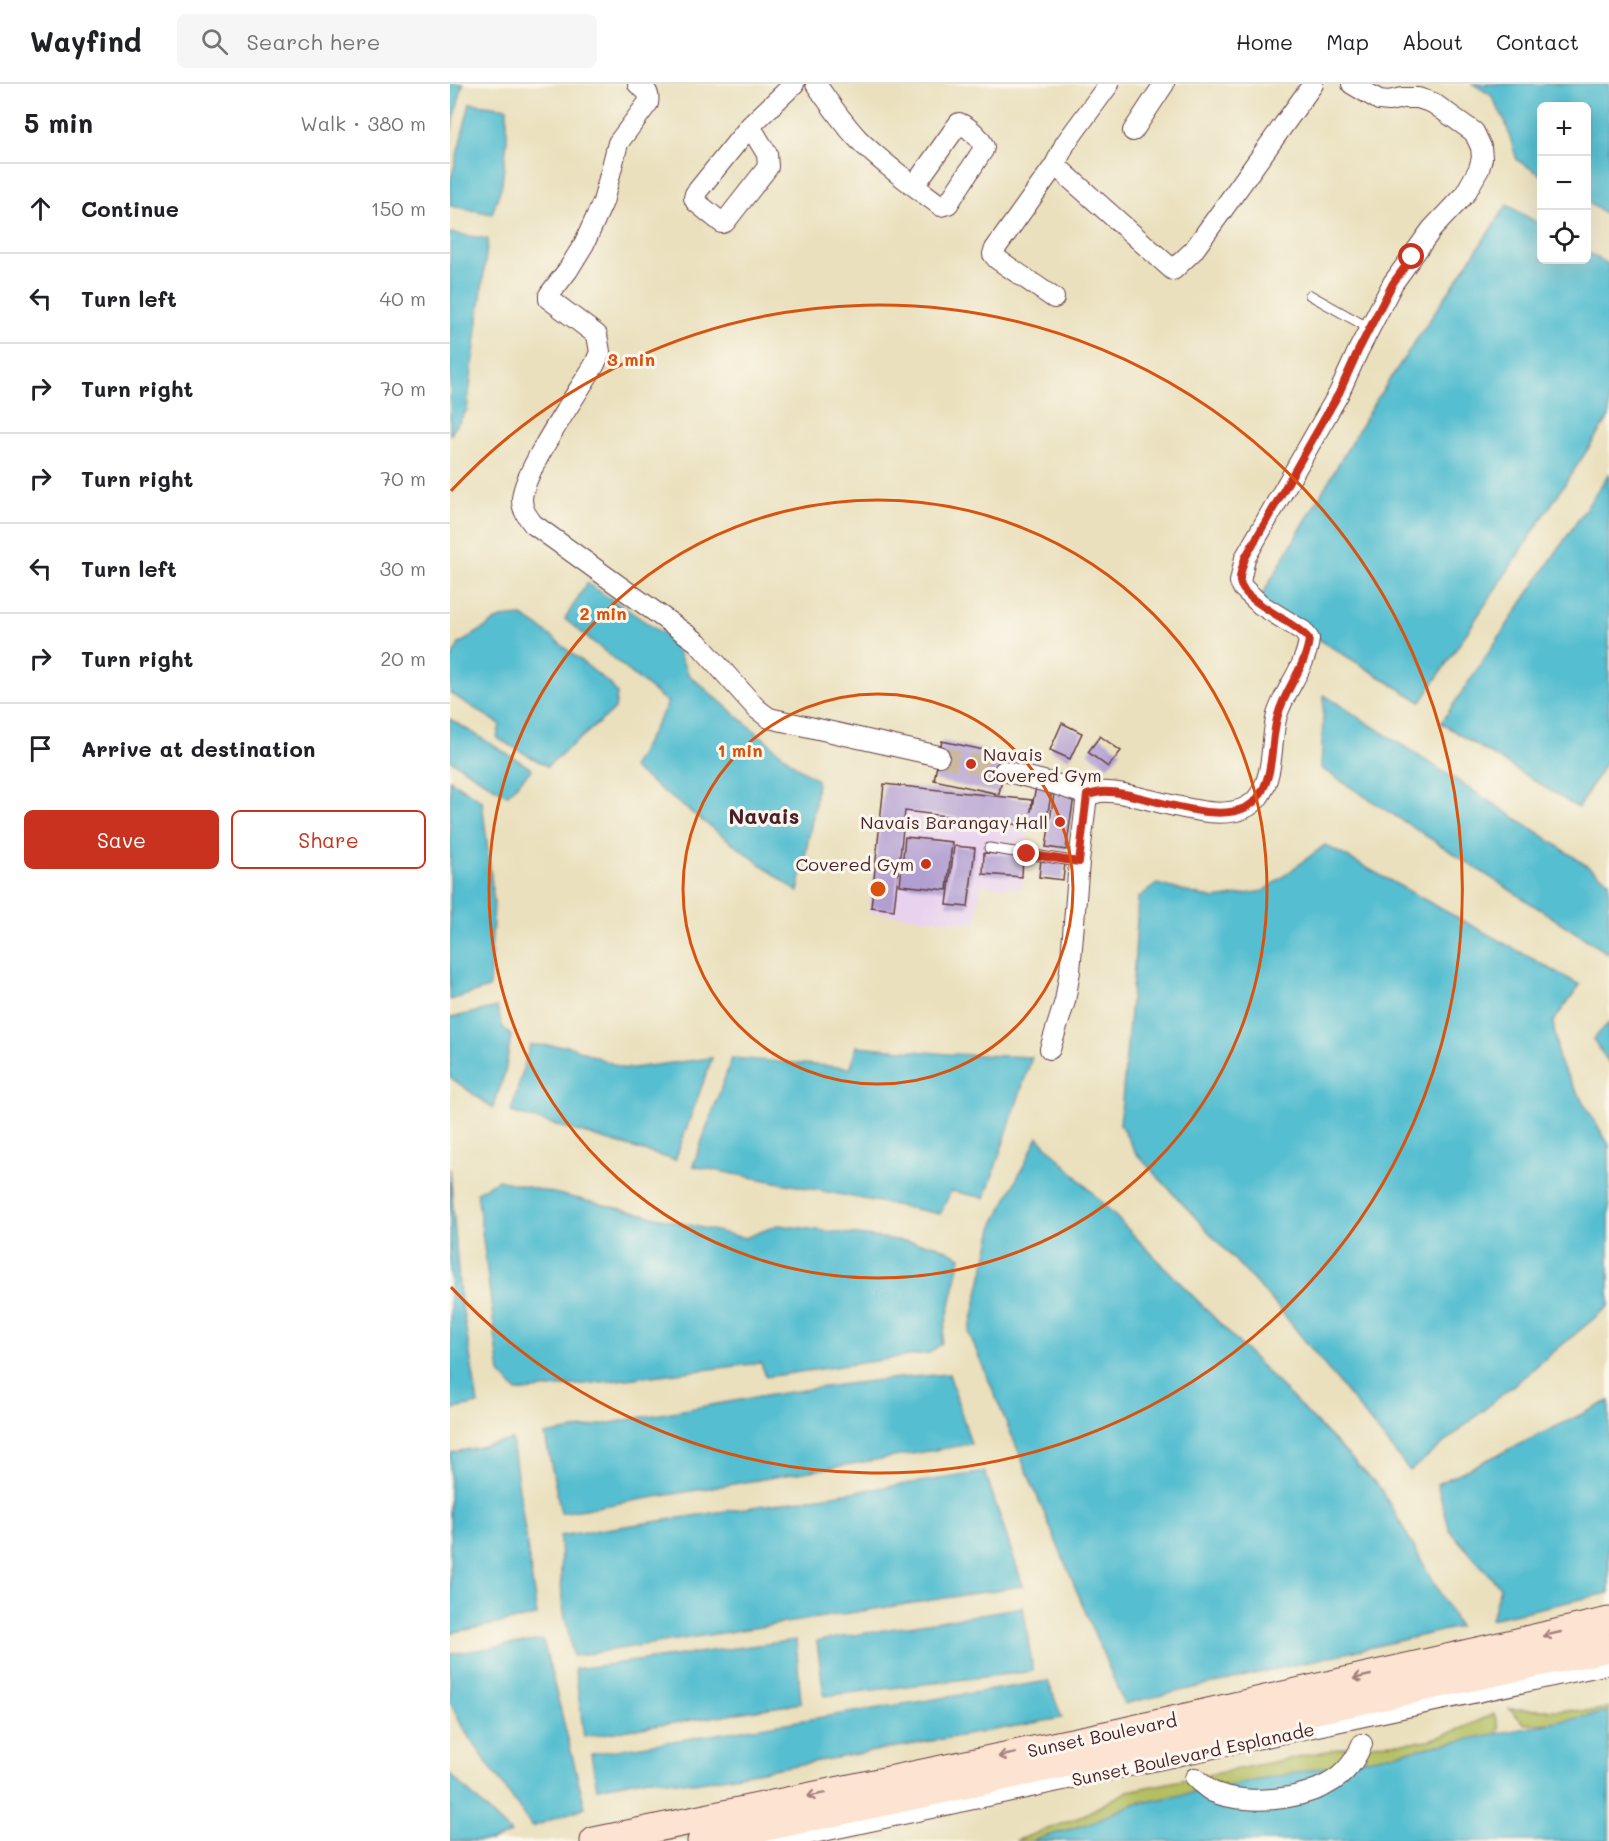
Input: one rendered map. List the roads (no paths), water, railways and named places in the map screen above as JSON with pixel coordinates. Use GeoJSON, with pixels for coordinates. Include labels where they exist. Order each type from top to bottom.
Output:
{"type":"FeatureCollection","features":[{"type":"Feature","properties":{"kind":"main road","name":"Sunset Boulevard"},"geometry":{"type":"LineString","coordinates":[[594,1841],[1120,1732],[1609,1621]]}},
{"type":"Feature","properties":{"kind":"main road","name":"Sunset Boulevard"},"geometry":{"type":"LineString","coordinates":[[701,1841],[1609,1648]]}},
{"type":"Feature","properties":{"kind":"street"},"geometry":{"type":"LineString","coordinates":[[638,84],[649,95],[648,103],[618,143],[603,202],[584,244],[549,295],[549,299],[597,334],[600,352],[526,482],[522,498],[524,512],[533,524],[697,642],[757,709],[769,718],[939,756]]}},
{"type":"Feature","properties":{"kind":"street"},"geometry":{"type":"LineString","coordinates":[[750,126],[766,154],[768,167],[722,223],[696,202],[695,194],[750,126],[794,84]]}},
{"type":"Feature","properties":{"kind":"street"},"geometry":{"type":"LineString","coordinates":[[816,84],[859,139],[914,186]]}},
{"type":"Feature","properties":{"kind":"street"},"geometry":{"type":"LineString","coordinates":[[1054,298],[996,259],[993,254],[1055,165],[1065,144],[1109,84]]}},
{"type":"Feature","properties":{"kind":"street"},"geometry":{"type":"LineString","coordinates":[[1133,131],[1164,84]]}},
{"type":"Feature","properties":{"kind":"street"},"geometry":{"type":"LineString","coordinates":[[1055,165],[1173,270],[1193,251],[1313,84]]}},
{"type":"Feature","properties":{"kind":"street"},"geometry":{"type":"LineString","coordinates":[[1004,771],[1087,795],[1101,792],[1114,793],[1192,810],[1222,813],[1250,806],[1260,795],[1267,777],[1278,714],[1291,683],[1304,661],[1309,639],[1303,631],[1261,605],[1243,588],[1240,582],[1245,558],[1339,393],[1393,283],[1432,229],[1465,194],[1479,170],[1482,158],[1481,147],[1474,132],[1433,103],[1418,98],[1379,100],[1352,84]]}},
{"type":"Feature","properties":{"kind":"street"},"geometry":{"type":"LineString","coordinates":[[1050,1049],[1065,1001],[1070,971],[1087,795]]}},
{"type":"Feature","properties":{"kind":"street","name":"Sunset Boulevard Esplanade"},"geometry":{"type":"LineString","coordinates":[[776,1841],[1609,1664]]}},
{"type":"Feature","properties":{"kind":"street"},"geometry":{"type":"LineString","coordinates":[[1195,1778],[1212,1791],[1229,1796],[1254,1800],[1279,1799],[1318,1789],[1330,1783],[1345,1772],[1357,1756],[1362,1744]]}},
{"type":"Feature","properties":{"kind":"lane"},"geometry":{"type":"LineString","coordinates":[[1310,295],[1369,328]]}},
{"type":"Feature","properties":{"kind":"lane"},"geometry":{"type":"LineString","coordinates":[[989,848],[1079,862]]}},
{"type":"Feature","properties":{"kind":"water"},"geometry":{"type":"Polygon","coordinates":[[[450,84],[463,84],[450,134],[450,84]]]}},
{"type":"Feature","properties":{"kind":"water"},"geometry":{"type":"Polygon","coordinates":[[[1473,84],[1609,84],[1609,216],[1591,205],[1591,102],[1537,102],[1537,172],[1517,160],[1505,121],[1491,95],[1473,84]]]}},
{"type":"Feature","properties":{"kind":"water"},"geometry":{"type":"Polygon","coordinates":[[[470,103],[507,108],[507,139],[502,184],[492,214],[450,206],[450,183],[470,103]]]}},
{"type":"Feature","properties":{"kind":"water"},"geometry":{"type":"Polygon","coordinates":[[[1507,205],[1537,223],[1537,264],[1591,264],[1591,254],[1609,265],[1609,417],[1421,702],[1258,602],[1376,400],[1507,205]]]}},
{"type":"Feature","properties":{"kind":"water"},"geometry":{"type":"Polygon","coordinates":[[[450,233],[488,239],[467,410],[450,435],[450,233]]]}},
{"type":"Feature","properties":{"kind":"water"},"geometry":{"type":"Polygon","coordinates":[[[1609,474],[1609,757],[1578,808],[1441,723],[1609,474]]]}},
{"type":"Feature","properties":{"kind":"water"},"geometry":{"type":"Polygon","coordinates":[[[587,583],[671,639],[689,675],[796,766],[817,780],[815,805],[798,892],[632,768],[668,703],[565,619],[587,583]]]}},
{"type":"Feature","properties":{"kind":"water"},"geometry":{"type":"Polygon","coordinates":[[[522,616],[538,626],[611,685],[617,694],[615,709],[547,766],[497,738],[500,724],[450,693],[450,661],[459,644],[500,618],[522,616]]]}},
{"type":"Feature","properties":{"kind":"water"},"geometry":{"type":"Polygon","coordinates":[[[1324,695],[1609,881],[1609,954],[1321,768],[1324,695]]]}},
{"type":"Feature","properties":{"kind":"water"},"geometry":{"type":"Polygon","coordinates":[[[450,719],[532,769],[507,795],[450,760],[450,719]]]}},
{"type":"Feature","properties":{"kind":"water"},"geometry":{"type":"Polygon","coordinates":[[[450,780],[482,801],[494,903],[489,988],[450,1000],[450,780]]]}},
{"type":"Feature","properties":{"kind":"water"},"geometry":{"type":"Polygon","coordinates":[[[1325,845],[1580,985],[1553,1022],[1559,1062],[1609,1145],[1609,1306],[1410,1471],[1276,1305],[1136,1153],[1120,1124],[1138,898],[1157,884],[1215,899],[1264,891],[1325,845]]]}},
{"type":"Feature","properties":{"kind":"water"},"geometry":{"type":"Polygon","coordinates":[[[497,1007],[502,1026],[511,1036],[505,1072],[493,1108],[450,1077],[450,1018],[497,1007]]]}},
{"type":"Feature","properties":{"kind":"water"},"geometry":{"type":"Polygon","coordinates":[[[1609,1023],[1609,1063],[1593,1039],[1609,1023]]]}},
{"type":"Feature","properties":{"kind":"water"},"geometry":{"type":"Polygon","coordinates":[[[530,1045],[569,1046],[625,1069],[712,1058],[675,1160],[511,1112],[530,1045]]]}},
{"type":"Feature","properties":{"kind":"water"},"geometry":{"type":"Polygon","coordinates":[[[856,1046],[948,1054],[1032,1057],[985,1198],[951,1191],[940,1214],[693,1166],[732,1058],[851,1068],[856,1046]]]}},
{"type":"Feature","properties":{"kind":"water"},"geometry":{"type":"Polygon","coordinates":[[[1038,1137],[1381,1489],[1459,1627],[1124,1704],[969,1333],[994,1224],[1038,1137]]]}},
{"type":"Feature","properties":{"kind":"water"},"geometry":{"type":"Polygon","coordinates":[[[450,1167],[459,1287],[478,1404],[450,1410],[450,1167]]]}},
{"type":"Feature","properties":{"kind":"water"},"geometry":{"type":"Polygon","coordinates":[[[498,1180],[745,1238],[778,1225],[936,1245],[961,1257],[941,1344],[929,1353],[766,1377],[761,1363],[517,1392],[500,1373],[477,1192],[498,1180]]]}},
{"type":"Feature","properties":{"kind":"water"},"geometry":{"type":"Polygon","coordinates":[[[949,1374],[971,1444],[561,1513],[545,1435],[797,1391],[949,1374]]]}},
{"type":"Feature","properties":{"kind":"water"},"geometry":{"type":"Polygon","coordinates":[[[1609,1401],[1609,1593],[1491,1619],[1500,1587],[1450,1531],[1437,1484],[1609,1401]]]}},
{"type":"Feature","properties":{"kind":"water"},"geometry":{"type":"Polygon","coordinates":[[[512,1440],[537,1616],[450,1633],[450,1453],[512,1440]]]}},
{"type":"Feature","properties":{"kind":"water"},"geometry":{"type":"Polygon","coordinates":[[[985,1472],[1023,1586],[573,1656],[562,1602],[560,1536],[985,1472]]]}},
{"type":"Feature","properties":{"kind":"water"},"geometry":{"type":"Polygon","coordinates":[[[1023,1607],[1033,1671],[824,1696],[817,1641],[1023,1607]]]}},
{"type":"Feature","properties":{"kind":"water"},"geometry":{"type":"Polygon","coordinates":[[[543,1640],[585,1807],[532,1827],[463,1728],[450,1702],[450,1654],[543,1640]]]}},
{"type":"Feature","properties":{"kind":"water"},"geometry":{"type":"Polygon","coordinates":[[[796,1640],[801,1703],[584,1737],[575,1669],[796,1640]]]}},
{"type":"Feature","properties":{"kind":"water"},"geometry":{"type":"Polygon","coordinates":[[[1048,1681],[1062,1718],[694,1783],[649,1778],[597,1788],[591,1754],[1048,1681]]]}},
{"type":"Feature","properties":{"kind":"water"},"geometry":{"type":"Polygon","coordinates":[[[1609,1712],[1609,1841],[1031,1841],[1090,1823],[1131,1805],[1609,1712]]]}},
{"type":"Feature","properties":{"kind":"water"},"geometry":{"type":"Polygon","coordinates":[[[450,1774],[511,1833],[491,1841],[450,1841],[450,1774]]]}},
{"type":"Feature","properties":{"kind":"tunnel"},"geometry":{"type":"LineString","coordinates":[[939,756],[1004,771]]}},
{"type":"Feature","properties":{"kind":"place","name":"Navais Covered Gym"},"geometry":{"type":"Point","coordinates":[971,764]}},
{"type":"Feature","properties":{"kind":"place","name":"Navais Barangay Hall"},"geometry":{"type":"Point","coordinates":[1060,822]}},
{"type":"Feature","properties":{"kind":"place","name":"Covered Gym"},"geometry":{"type":"Point","coordinates":[926,864]}},
{"type":"Feature","properties":{"kind":"district","name":"Navais"},"geometry":{"type":"Point","coordinates":[764,815]}}]}
